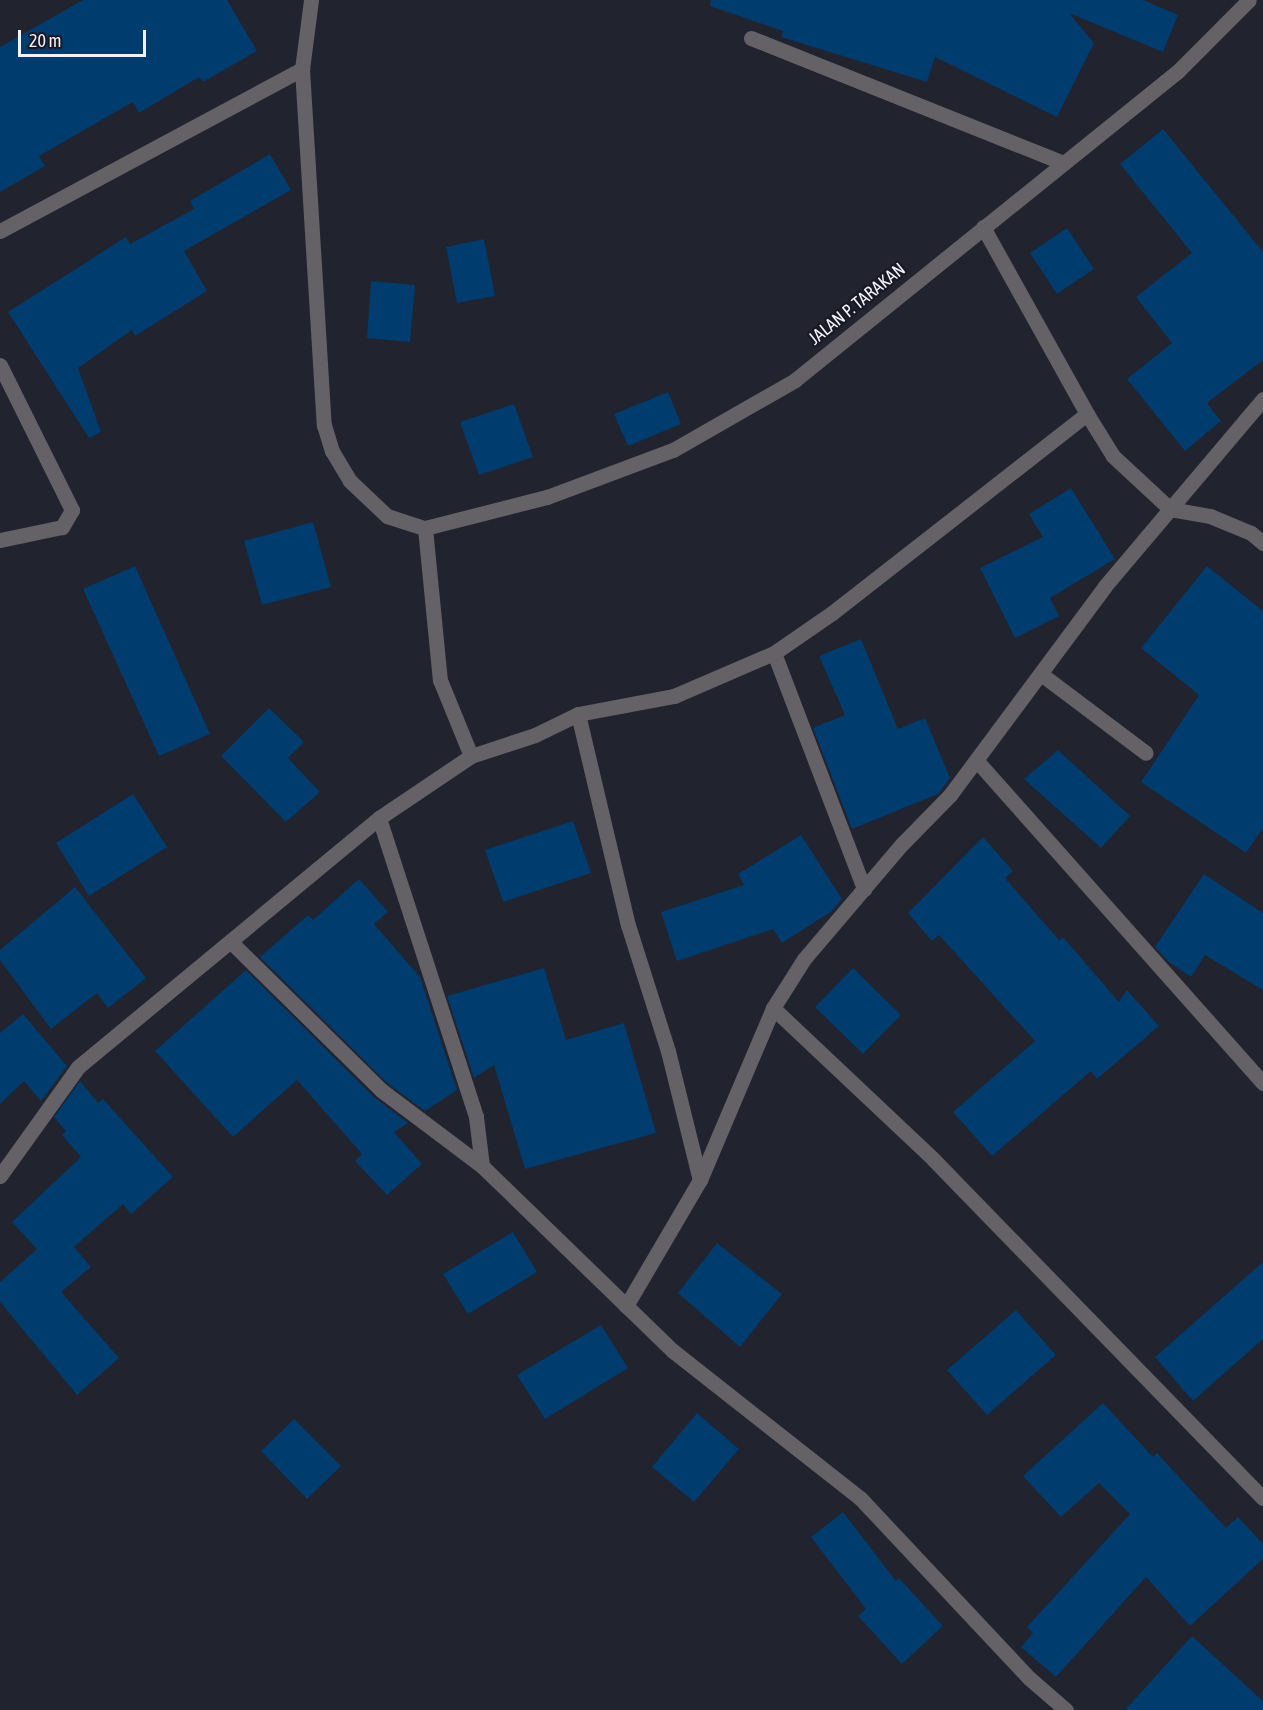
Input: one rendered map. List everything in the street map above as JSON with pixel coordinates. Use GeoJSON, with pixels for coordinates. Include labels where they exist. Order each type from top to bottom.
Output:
{"type":"FeatureCollection","features":[{"type":"Feature","properties":{"kind":"street"},"geometry":{"type":"LineString","coordinates":[[311,0],[302,69],[324,424],[332,451],[350,481],[387,516],[425,528],[440,680],[471,756]]}},
{"type":"Feature","properties":{"kind":"street","name":"JALAN P. TARAKAN"},"geometry":{"type":"LineString","coordinates":[[425,528],[547,497],[673,450],[795,380],[1178,71],[1249,0]]}},
{"type":"Feature","properties":{"kind":"street"},"geometry":{"type":"LineString","coordinates":[[751,38],[1063,163]]}},
{"type":"Feature","properties":{"kind":"street"},"geometry":{"type":"LineString","coordinates":[[0,231],[302,69]]}},
{"type":"Feature","properties":{"kind":"street"},"geometry":{"type":"LineString","coordinates":[[983,227],[1087,414],[1113,456],[1170,508],[1210,516],[1251,533],[1263,543]]}},
{"type":"Feature","properties":{"kind":"street"},"geometry":{"type":"LineString","coordinates":[[0,365],[58,476],[72,510],[70,518],[62,527],[0,540]]}},
{"type":"Feature","properties":{"kind":"street"},"geometry":{"type":"LineString","coordinates":[[626,1306],[700,1180],[773,1008],[804,959],[864,889],[934,814],[977,761],[1105,586],[1263,399]]}},
{"type":"Feature","properties":{"kind":"street"},"geometry":{"type":"LineString","coordinates":[[0,1176],[78,1067],[232,943],[379,818],[471,756],[535,735],[578,714],[674,696],[774,653],[832,613],[1087,414]]}},
{"type":"Feature","properties":{"kind":"street"},"geometry":{"type":"LineString","coordinates":[[774,653],[864,889]]}},
{"type":"Feature","properties":{"kind":"street"},"geometry":{"type":"LineString","coordinates":[[1041,674],[1146,753]]}},
{"type":"Feature","properties":{"kind":"street"},"geometry":{"type":"LineString","coordinates":[[578,714],[628,925],[668,1051],[700,1180]]}},
{"type":"Feature","properties":{"kind":"street"},"geometry":{"type":"LineString","coordinates":[[977,761],[1263,1083]]}},
{"type":"Feature","properties":{"kind":"street"},"geometry":{"type":"LineString","coordinates":[[379,818],[476,1117],[482,1166]]}},
{"type":"Feature","properties":{"kind":"street"},"geometry":{"type":"LineString","coordinates":[[232,943],[381,1090],[482,1166],[674,1352],[860,1498],[1029,1678],[1066,1710]]}},
{"type":"Feature","properties":{"kind":"street"},"geometry":{"type":"LineString","coordinates":[[773,1008],[933,1159],[1263,1497]]}},
{"type":"Feature","properties":{"kind":"building"},"geometry":{"type":"Polygon","coordinates":[[[83,0],[227,0],[257,51],[203,82],[199,77],[139,113],[133,102],[39,156],[45,166],[0,192],[0,47],[83,0]]]}},
{"type":"Feature","properties":{"kind":"building"},"geometry":{"type":"Polygon","coordinates":[[[711,0],[1143,0],[1178,15],[1163,52],[1069,13],[1094,43],[1057,117],[935,57],[927,82],[781,37],[783,31],[710,6],[711,0]]]}},
{"type":"Feature","properties":{"kind":"building"},"geometry":{"type":"Polygon","coordinates":[[[1163,129],[1263,252],[1263,360],[1207,403],[1221,421],[1185,451],[1127,379],[1172,343],[1136,297],[1192,253],[1120,164],[1163,129]]]}},
{"type":"Feature","properties":{"kind":"building"},"geometry":{"type":"Polygon","coordinates":[[[270,154],[291,190],[184,251],[207,291],[135,336],[132,330],[78,368],[101,432],[89,438],[8,312],[126,237],[130,244],[194,209],[190,201],[270,154]]]}},
{"type":"Feature","properties":{"kind":"building"},"geometry":{"type":"Polygon","coordinates":[[[1067,228],[1094,269],[1057,294],[1030,253],[1067,228]]]}},
{"type":"Feature","properties":{"kind":"building"},"geometry":{"type":"Polygon","coordinates":[[[484,239],[495,296],[457,303],[446,247],[484,239]]]}},
{"type":"Feature","properties":{"kind":"building"},"geometry":{"type":"Polygon","coordinates":[[[371,281],[415,285],[410,342],[367,338],[371,281]]]}},
{"type":"Feature","properties":{"kind":"building"},"geometry":{"type":"Polygon","coordinates":[[[668,392],[681,424],[628,446],[614,414],[668,392]]]}},
{"type":"Feature","properties":{"kind":"building"},"geometry":{"type":"Polygon","coordinates":[[[514,404],[533,457],[479,475],[460,422],[514,404]]]}},
{"type":"Feature","properties":{"kind":"building"},"geometry":{"type":"Polygon","coordinates":[[[1071,488],[1115,559],[1050,598],[1059,616],[1015,638],[980,568],[1043,537],[1029,514],[1071,488]]]}},
{"type":"Feature","properties":{"kind":"building"},"geometry":{"type":"Polygon","coordinates":[[[313,522],[331,587],[262,605],[244,541],[313,522]]]}},
{"type":"Feature","properties":{"kind":"building"},"geometry":{"type":"Polygon","coordinates":[[[135,566],[210,734],[159,756],[83,589],[135,566]]]}},
{"type":"Feature","properties":{"kind":"building"},"geometry":{"type":"Polygon","coordinates":[[[1207,566],[1263,611],[1263,828],[1246,853],[1141,782],[1199,695],[1141,648],[1207,566]]]}},
{"type":"Feature","properties":{"kind":"building"},"geometry":{"type":"Polygon","coordinates":[[[861,639],[898,729],[925,718],[950,778],[938,794],[852,829],[813,728],[845,715],[819,656],[861,639]]]}},
{"type":"Feature","properties":{"kind":"building"},"geometry":{"type":"Polygon","coordinates":[[[269,708],[304,742],[288,758],[320,792],[286,822],[221,756],[269,708]]]}},
{"type":"Feature","properties":{"kind":"building"},"geometry":{"type":"Polygon","coordinates":[[[1058,750],[1130,816],[1101,848],[1024,779],[1058,750]]]}},
{"type":"Feature","properties":{"kind":"building"},"geometry":{"type":"Polygon","coordinates":[[[133,794],[167,847],[89,896],[56,843],[133,794]]]}},
{"type":"Feature","properties":{"kind":"building"},"geometry":{"type":"Polygon","coordinates":[[[573,821],[591,873],[503,902],[485,850],[573,821]]]}},
{"type":"Feature","properties":{"kind":"building"},"geometry":{"type":"Polygon","coordinates":[[[801,835],[842,899],[832,911],[782,943],[773,929],[677,961],[661,912],[744,885],[738,874],[801,835]]]}},
{"type":"Feature","properties":{"kind":"building"},"geometry":{"type":"Polygon","coordinates":[[[983,837],[1013,871],[1005,878],[1059,940],[1063,937],[1119,1002],[1127,990],[1159,1026],[1097,1079],[1091,1071],[992,1156],[953,1112],[1035,1041],[939,935],[932,941],[908,913],[983,837]]]}},
{"type":"Feature","properties":{"kind":"building"},"geometry":{"type":"Polygon","coordinates":[[[1204,874],[1263,913],[1263,990],[1205,955],[1191,977],[1169,962],[1155,947],[1204,874]]]}},
{"type":"Feature","properties":{"kind":"building"},"geometry":{"type":"Polygon","coordinates":[[[359,879],[388,912],[374,924],[420,977],[457,1090],[425,1111],[387,1083],[260,957],[308,915],[313,920],[359,879]]]}},
{"type":"Feature","properties":{"kind":"building"},"geometry":{"type":"Polygon","coordinates":[[[75,887],[146,978],[108,1008],[97,993],[51,1029],[0,960],[0,950],[75,887]]]}},
{"type":"Feature","properties":{"kind":"building"},"geometry":{"type":"Polygon","coordinates":[[[544,968],[566,1040],[624,1023],[656,1133],[525,1169],[494,1065],[474,1078],[447,996],[544,968]]]}},
{"type":"Feature","properties":{"kind":"building"},"geometry":{"type":"Polygon","coordinates":[[[853,968],[901,1015],[863,1054],[815,1007],[853,968]]]}},
{"type":"Feature","properties":{"kind":"building"},"geometry":{"type":"Polygon","coordinates":[[[246,970],[374,1097],[408,1123],[394,1132],[422,1164],[387,1195],[355,1161],[362,1154],[297,1080],[233,1137],[155,1051],[246,970]]]}},
{"type":"Feature","properties":{"kind":"building"},"geometry":{"type":"Polygon","coordinates":[[[23,1014],[67,1066],[41,1101],[24,1081],[0,1104],[0,1033],[23,1014]]]}},
{"type":"Feature","properties":{"kind":"building"},"geometry":{"type":"Polygon","coordinates":[[[80,1081],[98,1103],[103,1099],[173,1177],[131,1214],[123,1204],[74,1247],[91,1267],[61,1292],[119,1358],[77,1395],[0,1302],[0,1282],[37,1249],[12,1222],[81,1157],[62,1135],[66,1131],[54,1117],[80,1081]]]}},
{"type":"Feature","properties":{"kind":"building"},"geometry":{"type":"Polygon","coordinates":[[[513,1232],[537,1272],[468,1314],[443,1274],[513,1232]]]}},
{"type":"Feature","properties":{"kind":"building"},"geometry":{"type":"Polygon","coordinates":[[[717,1243],[782,1294],[740,1347],[678,1293],[717,1243]]]}},
{"type":"Feature","properties":{"kind":"building"},"geometry":{"type":"Polygon","coordinates":[[[1263,1262],[1263,1339],[1193,1401],[1155,1357],[1263,1262]]]}},
{"type":"Feature","properties":{"kind":"building"},"geometry":{"type":"Polygon","coordinates":[[[1016,1310],[1056,1355],[987,1415],[947,1370],[1016,1310]]]}},
{"type":"Feature","properties":{"kind":"building"},"geometry":{"type":"Polygon","coordinates":[[[601,1325],[628,1368],[545,1419],[517,1375],[601,1325]]]}},
{"type":"Feature","properties":{"kind":"building"},"geometry":{"type":"Polygon","coordinates":[[[1103,1403],[1153,1457],[1157,1453],[1226,1528],[1238,1517],[1263,1544],[1263,1559],[1190,1626],[1146,1577],[1056,1677],[1021,1647],[1033,1633],[1027,1627],[1130,1514],[1099,1483],[1061,1517],[1023,1476],[1103,1403]]]}},
{"type":"Feature","properties":{"kind":"building"},"geometry":{"type":"Polygon","coordinates":[[[697,1413],[739,1449],[694,1502],[652,1467],[697,1413]]]}},
{"type":"Feature","properties":{"kind":"building"},"geometry":{"type":"Polygon","coordinates":[[[294,1419],[341,1466],[307,1499],[261,1451],[294,1419]]]}},
{"type":"Feature","properties":{"kind":"building"},"geometry":{"type":"Polygon","coordinates":[[[843,1512],[896,1581],[899,1578],[943,1626],[902,1664],[858,1616],[866,1609],[811,1537],[843,1512]]]}},
{"type":"Feature","properties":{"kind":"building"},"geometry":{"type":"Polygon","coordinates":[[[1192,1636],[1263,1701],[1263,1710],[1125,1710],[1192,1636]]]}}]}
